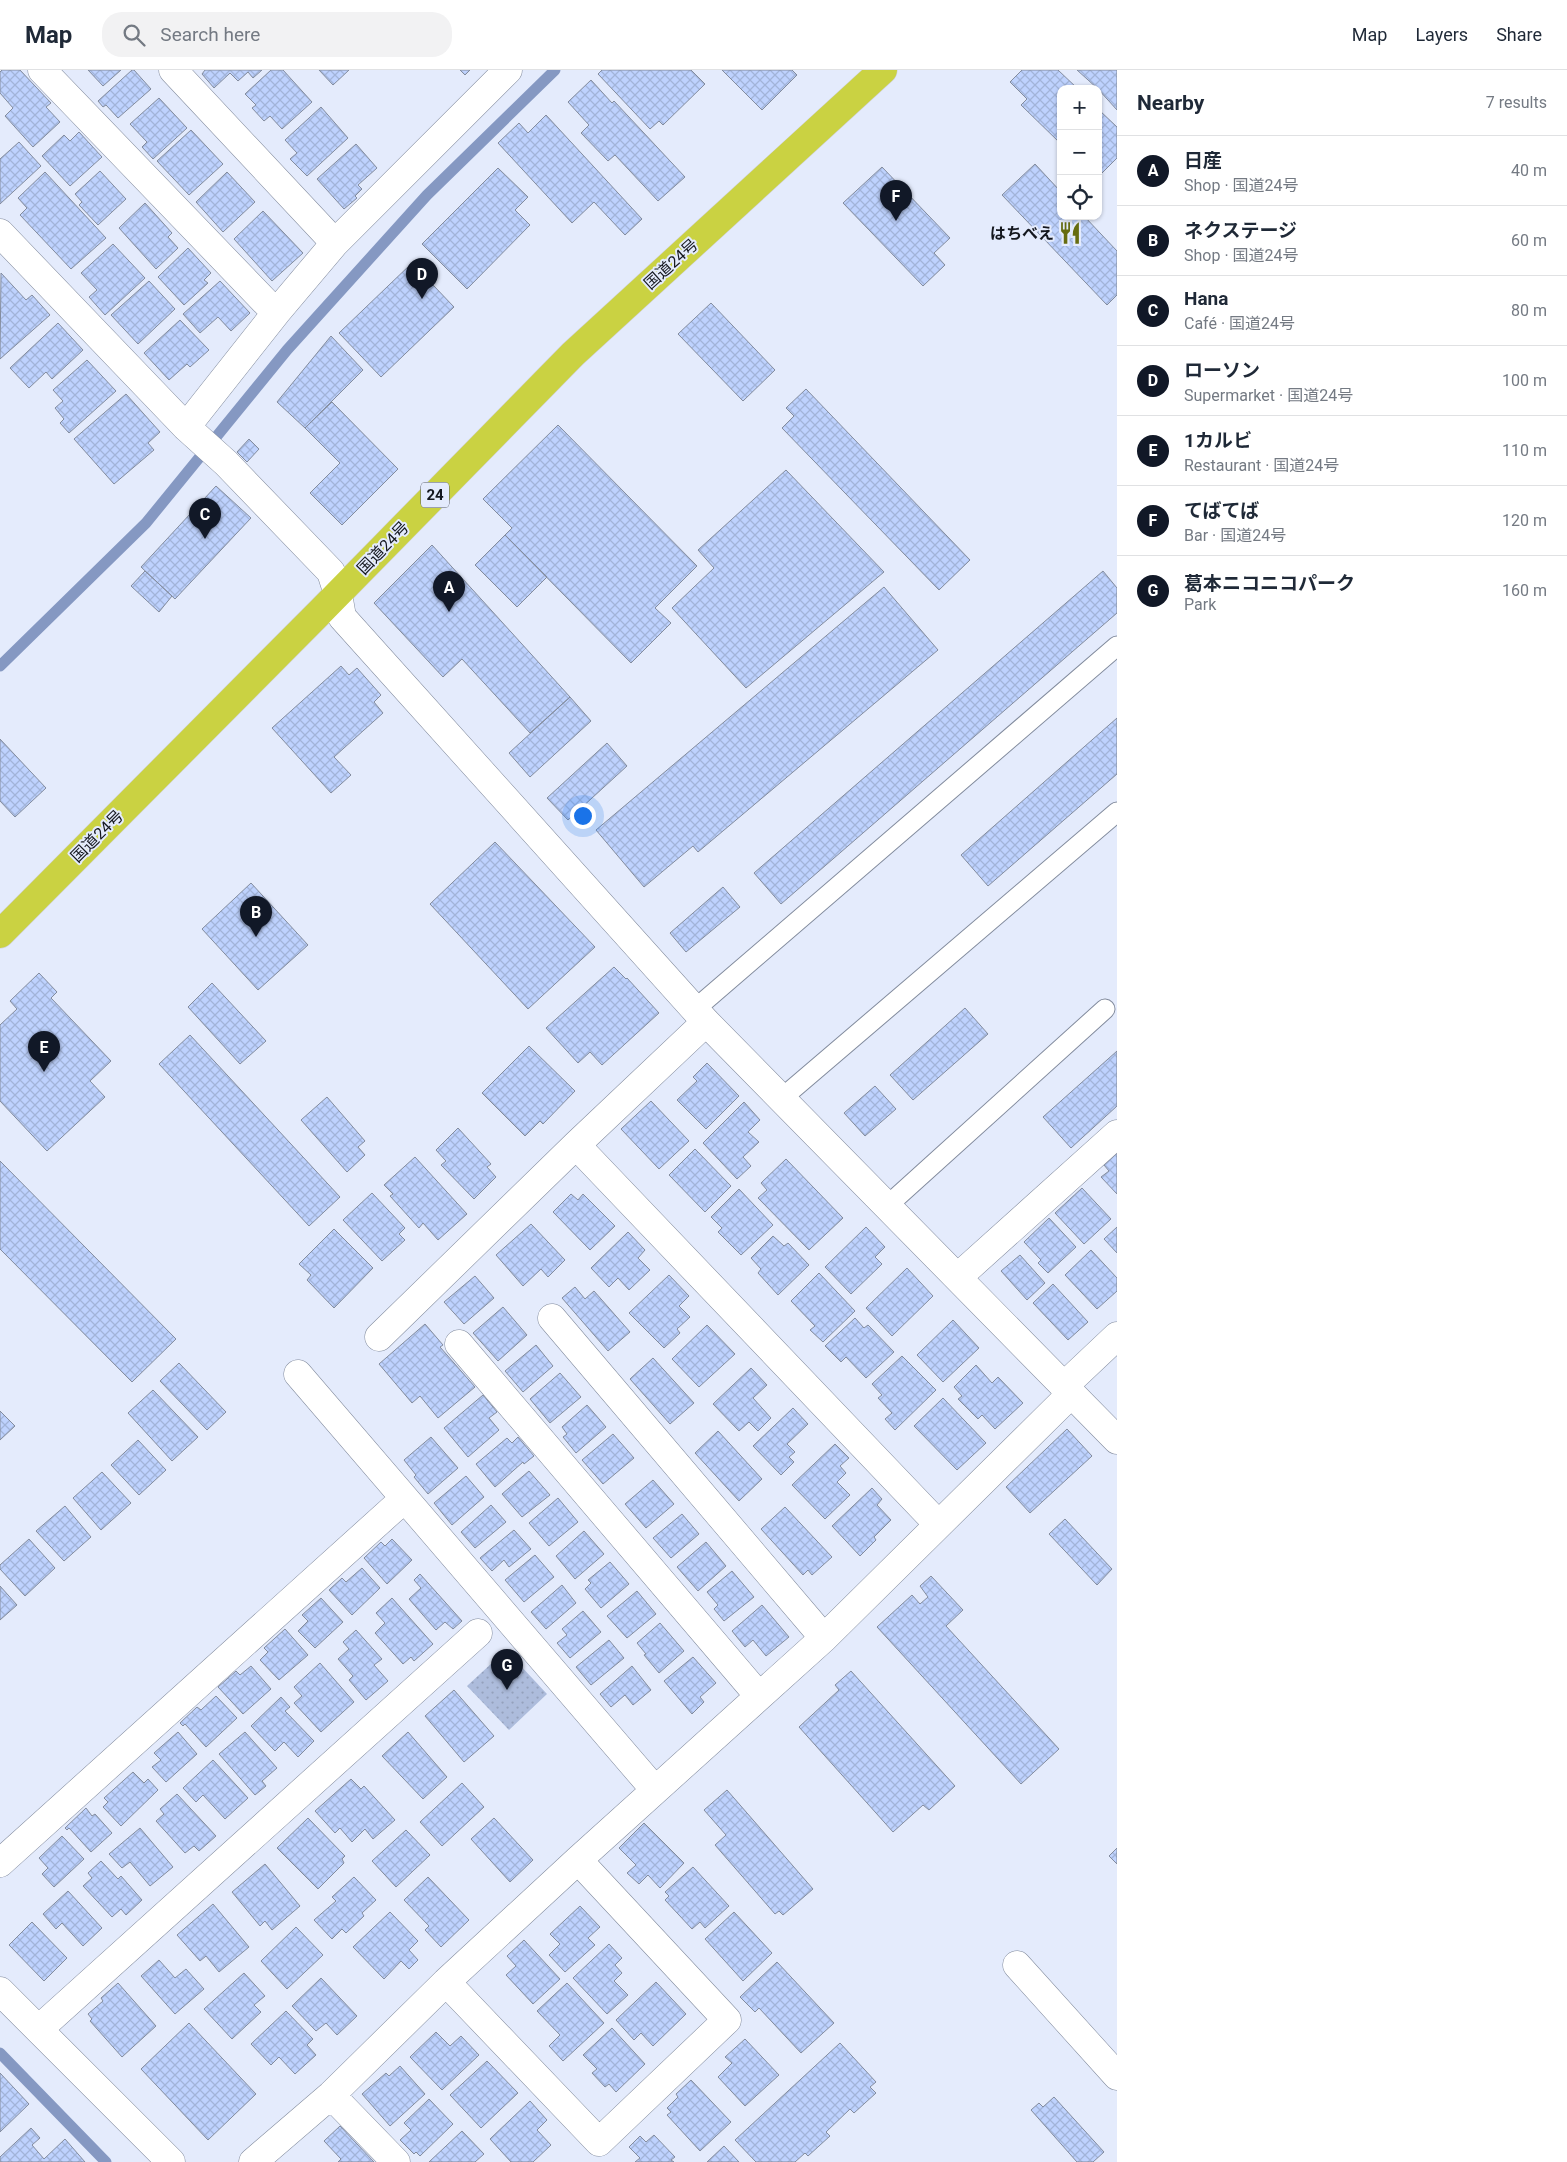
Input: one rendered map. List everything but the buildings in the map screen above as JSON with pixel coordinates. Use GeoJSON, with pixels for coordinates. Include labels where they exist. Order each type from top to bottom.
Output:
{"type":"FeatureCollection","features":[{"type":"Feature","properties":{"kind":"highway","name":"国道24号"},"geometry":{"type":"LineString","coordinates":[[0,934],[574,354],[884,70]]}},
{"type":"Feature","properties":{"kind":"street"},"geometry":{"type":"LineString","coordinates":[[42,70],[276,313]]}},
{"type":"Feature","properties":{"kind":"street"},"geometry":{"type":"LineString","coordinates":[[173,70],[336,243]]}},
{"type":"Feature","properties":{"kind":"street"},"geometry":{"type":"LineString","coordinates":[[192,433],[276,313],[336,243],[508,70]]}},
{"type":"Feature","properties":{"kind":"street"},"geometry":{"type":"LineString","coordinates":[[0,233],[192,433],[226,463],[331,572],[338,594],[342,617],[700,1016],[1117,1440]]}},
{"type":"Feature","properties":{"kind":"street"},"geometry":{"type":"LineString","coordinates":[[379,1338],[576,1145],[700,1016]]}},
{"type":"Feature","properties":{"kind":"street"},"geometry":{"type":"LineString","coordinates":[[958,1278],[1117,1134]]}},
{"type":"Feature","properties":{"kind":"street"},"geometry":{"type":"LineString","coordinates":[[576,1145],[938,1523]]}},
{"type":"Feature","properties":{"kind":"street"},"geometry":{"type":"LineString","coordinates":[[552,1318],[824,1638]]}},
{"type":"Feature","properties":{"kind":"street"},"geometry":{"type":"LineString","coordinates":[[253,2162],[331,2095],[446,1982],[824,1638],[938,1523],[1117,1336]]}},
{"type":"Feature","properties":{"kind":"street"},"geometry":{"type":"LineString","coordinates":[[459,1344],[759,1696]]}},
{"type":"Feature","properties":{"kind":"street"},"geometry":{"type":"LineString","coordinates":[[298,1374],[655,1790]]}},
{"type":"Feature","properties":{"kind":"street"},"geometry":{"type":"LineString","coordinates":[[0,1862],[404,1499]]}},
{"type":"Feature","properties":{"kind":"street"},"geometry":{"type":"LineString","coordinates":[[39,2029],[478,1633]]}},
{"type":"Feature","properties":{"kind":"street"},"geometry":{"type":"LineString","coordinates":[[446,1982],[599,2142],[726,2020],[578,1860]]}},
{"type":"Feature","properties":{"kind":"street"},"geometry":{"type":"LineString","coordinates":[[1017,1965],[1117,2076]]}},
{"type":"Feature","properties":{"kind":"street"},"geometry":{"type":"LineString","coordinates":[[0,1991],[171,2162]]}},
{"type":"Feature","properties":{"kind":"street"},"geometry":{"type":"LineString","coordinates":[[331,2095],[396,2162]]}},
{"type":"Feature","properties":{"kind":"lane"},"geometry":{"type":"LineString","coordinates":[[700,1016],[1117,646]]}},
{"type":"Feature","properties":{"kind":"lane"},"geometry":{"type":"LineString","coordinates":[[781,1099],[1117,812]]}},
{"type":"Feature","properties":{"kind":"lane"},"geometry":{"type":"LineString","coordinates":[[887,1206],[1106,1009]]}},
{"type":"Feature","properties":{"kind":"shaded area"},"geometry":{"type":"Polygon","coordinates":[[[506,1650],[547,1694],[509,1730],[467,1686],[506,1650]]]}},
{"type":"Feature","properties":{"kind":"waterway"},"geometry":{"type":"LineString","coordinates":[[0,666],[146,523],[287,350],[427,195],[555,70]]}},
{"type":"Feature","properties":{"kind":"waterway"},"geometry":{"type":"LineString","coordinates":[[0,2053],[106,2162]]}},
{"type":"Feature","properties":{"kind":"place","name":"てばてば"},"geometry":{"type":"Point","coordinates":[896,221]}},
{"type":"Feature","properties":{"kind":"place","name":"はちべえ"},"geometry":{"type":"Point","coordinates":[1070,233]}},
{"type":"Feature","properties":{"kind":"place","name":"ローソン"},"geometry":{"type":"Point","coordinates":[422,299]}},
{"type":"Feature","properties":{"kind":"place","name":"Hana"},"geometry":{"type":"Point","coordinates":[205,539]}},
{"type":"Feature","properties":{"kind":"place","name":"日産"},"geometry":{"type":"Point","coordinates":[449,612]}},
{"type":"Feature","properties":{"kind":"place","name":"ネクステージ"},"geometry":{"type":"Point","coordinates":[256,937]}},
{"type":"Feature","properties":{"kind":"place","name":"1カルビ"},"geometry":{"type":"Point","coordinates":[44,1072]}},
{"type":"Feature","properties":{"kind":"place","name":"葛本ニコニコパーク"},"geometry":{"type":"Point","coordinates":[507,1690]}}]}
